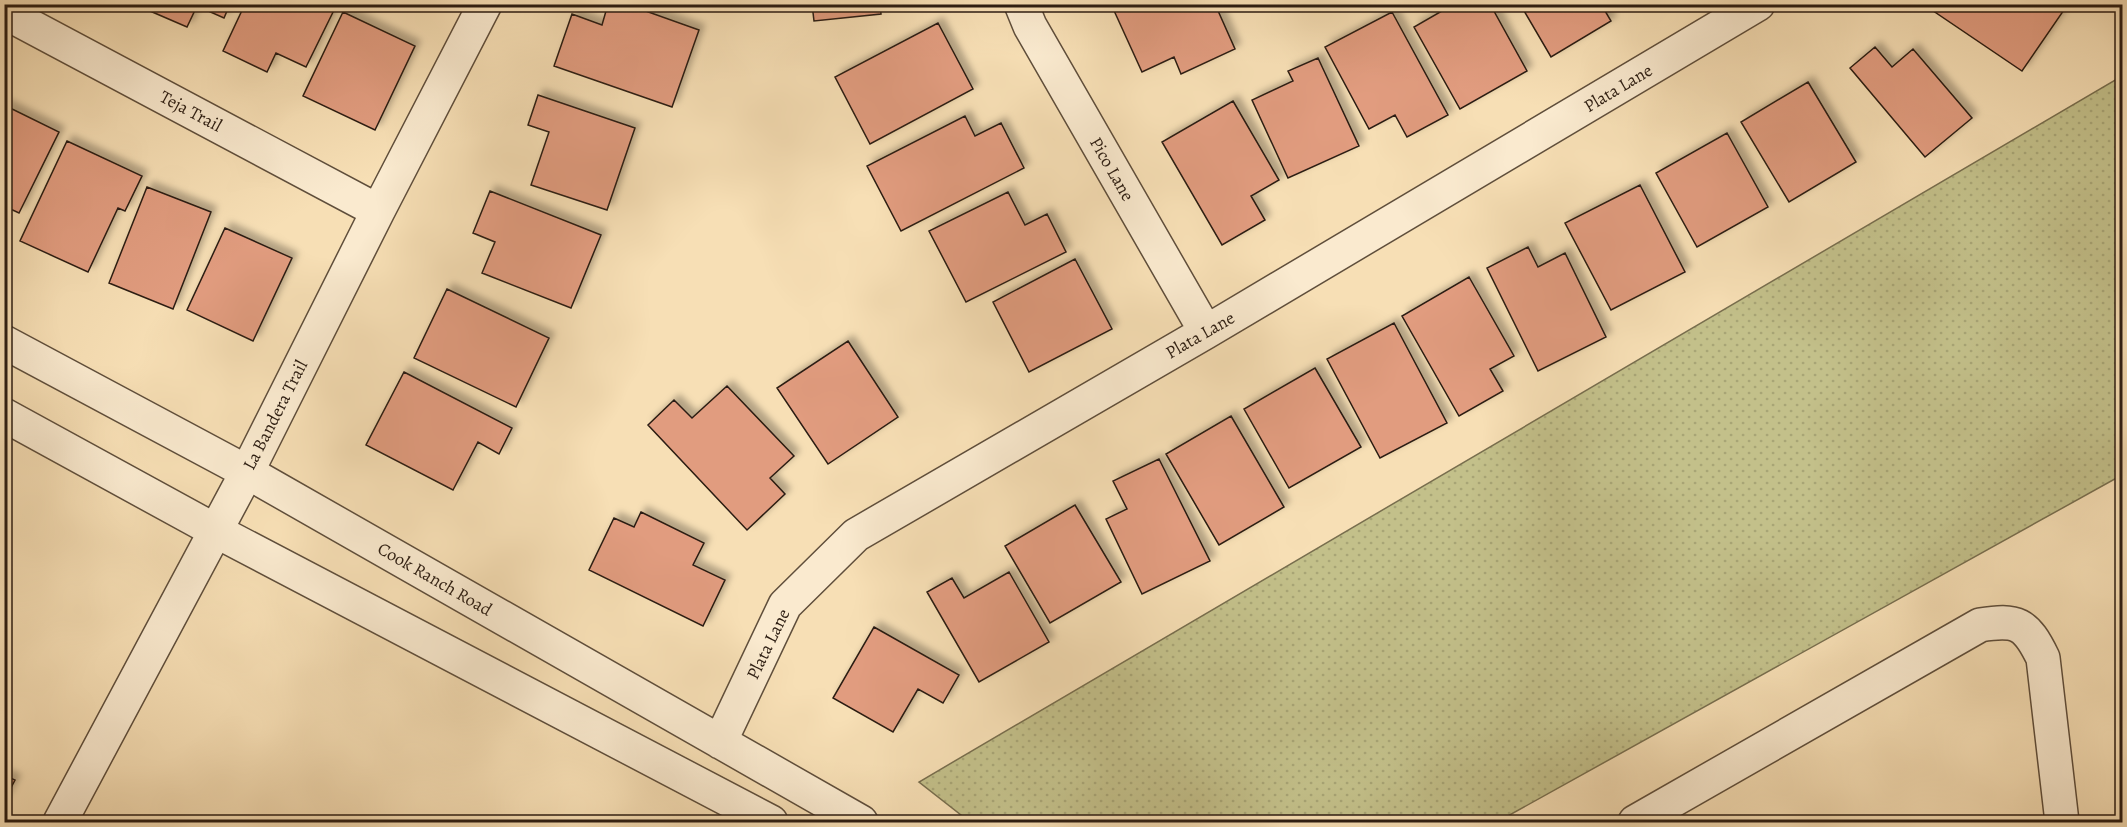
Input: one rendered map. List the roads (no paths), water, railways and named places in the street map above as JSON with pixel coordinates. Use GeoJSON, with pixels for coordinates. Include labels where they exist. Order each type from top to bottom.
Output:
{"type":"FeatureCollection","features":[{"type":"Feature","properties":{"kind":"street","name":"La Bandera Trail"},"geometry":{"type":"LineString","coordinates":[[60,822],[247,472],[485,4]]}},
{"type":"Feature","properties":{"kind":"street","name":"Pico Lane"},"geometry":{"type":"LineString","coordinates":[[1021,4],[1030,26],[1206,332]]}},
{"type":"Feature","properties":{"kind":"street","name":"Plata Lane"},"geometry":{"type":"LineString","coordinates":[[720,742],[785,606],[856,535],[1206,332],[1758,4]]}},
{"type":"Feature","properties":{"kind":"street","name":"Teja Trail"},"geometry":{"type":"LineString","coordinates":[[4,12],[378,211]]}},
{"type":"Feature","properties":{"kind":"street","name":"Cook Ranch Road"},"geometry":{"type":"LineString","coordinates":[[4,342],[247,472],[861,822]]}},
{"type":"Feature","properties":{"kind":"street"},"geometry":{"type":"LineString","coordinates":[[4,415],[216,531],[771,822]]}},
{"type":"Feature","properties":{"kind":"street"},"geometry":{"type":"LineString","coordinates":[[1635,822],[1980,625],[2002,622],[2015,624],[2032,636],[2043,657],[2062,822]]}}]}
